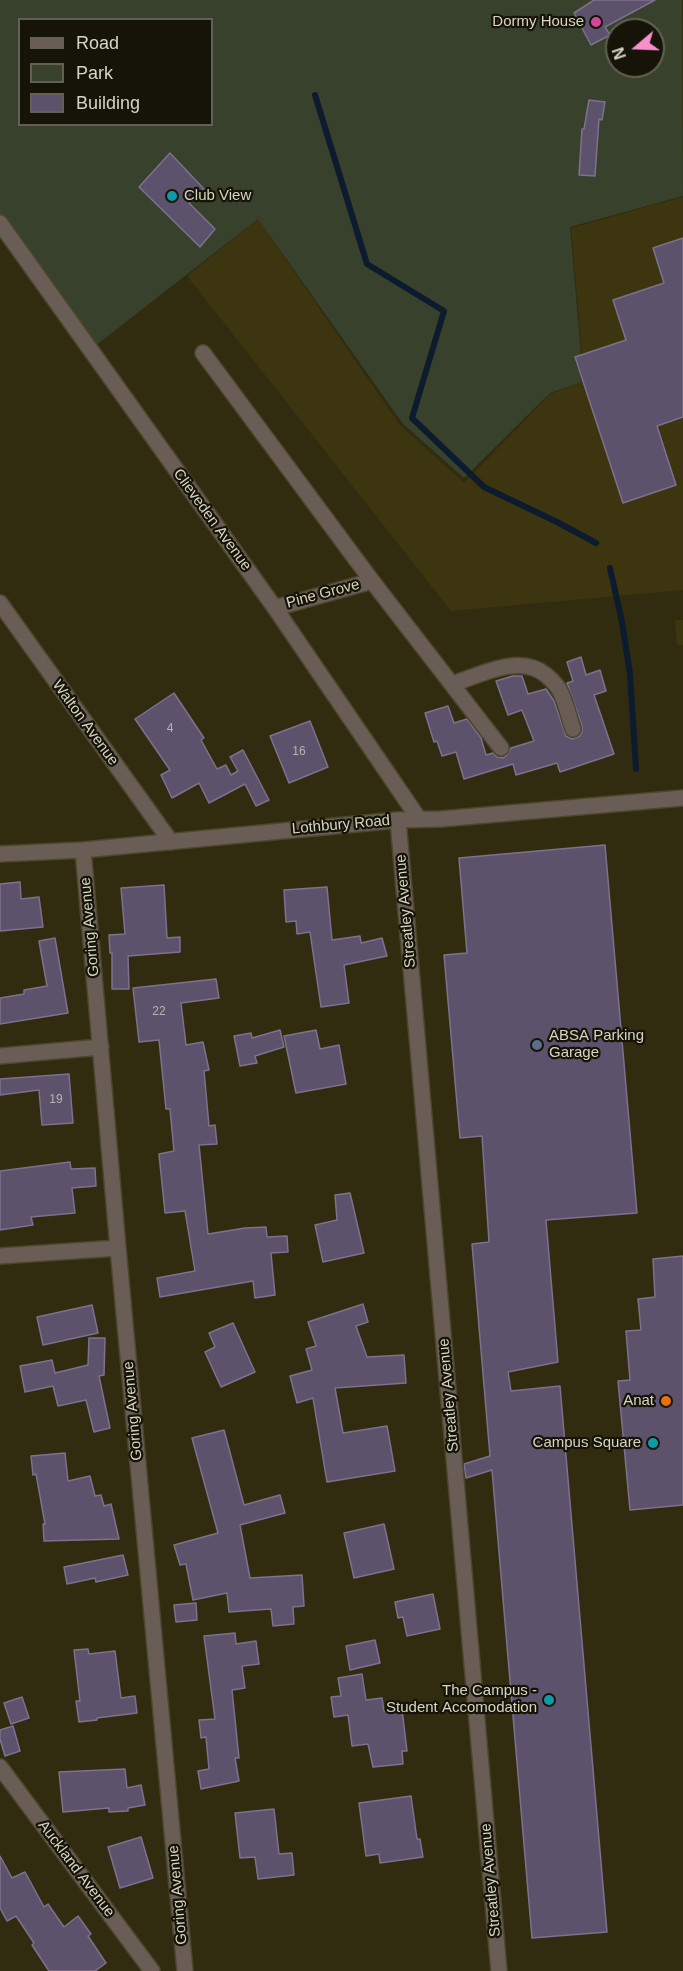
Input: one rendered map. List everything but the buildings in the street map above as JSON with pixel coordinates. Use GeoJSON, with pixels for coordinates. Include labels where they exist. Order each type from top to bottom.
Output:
{"type":"FeatureCollection","features":[{"type":"Feature","properties":{"kind":"street","name":"Clieveden Avenue"},"geometry":{"type":"LineString","coordinates":[[0,223],[275,608],[419,819]]}},
{"type":"Feature","properties":{"kind":"street"},"geometry":{"type":"LineString","coordinates":[[203,353],[372,581],[501,748]]}},
{"type":"Feature","properties":{"kind":"street","name":"Pine Grove"},"geometry":{"type":"LineString","coordinates":[[275,608],[372,581]]}},
{"type":"Feature","properties":{"kind":"street","name":"Walton Avenue"},"geometry":{"type":"LineString","coordinates":[[0,603],[171,842]]}},
{"type":"Feature","properties":{"kind":"street"},"geometry":{"type":"LineString","coordinates":[[452,684],[506,666],[530,666],[552,680],[560,691],[573,729]]}},
{"type":"Feature","properties":{"kind":"street","name":"Lothbury Road"},"geometry":{"type":"LineString","coordinates":[[0,854],[83,850],[398,820],[683,798]]}},
{"type":"Feature","properties":{"kind":"street","name":"Streatley Avenue"},"geometry":{"type":"LineString","coordinates":[[398,820],[499,1971]]}},
{"type":"Feature","properties":{"kind":"street","name":"Goring Avenue"},"geometry":{"type":"LineString","coordinates":[[83,850],[185,1971]]}},
{"type":"Feature","properties":{"kind":"street"},"geometry":{"type":"LineString","coordinates":[[0,1056],[101,1047]]}},
{"type":"Feature","properties":{"kind":"street"},"geometry":{"type":"LineString","coordinates":[[0,1257],[118,1248]]}},
{"type":"Feature","properties":{"kind":"street","name":"Auckland Avenue"},"geometry":{"type":"LineString","coordinates":[[0,1767],[152,1971]]}},
{"type":"Feature","properties":{"kind":"shaded area"},"geometry":{"type":"Polygon","coordinates":[[[683,197],[683,590],[451,611],[187,276],[258,219],[399,424],[464,483],[550,394],[583,382],[575,357],[582,354],[571,228],[683,197]]]}},
{"type":"Feature","properties":{"kind":"shaded area"},"geometry":{"type":"Polygon","coordinates":[[[675,620],[683,620],[683,645],[677,645],[675,620]]]}},
{"type":"Feature","properties":{"kind":"green space"},"geometry":{"type":"Polygon","coordinates":[[[0,0],[682,0],[683,196],[570,227],[581,354],[574,357],[582,382],[550,393],[464,478],[403,424],[258,219],[90,350],[0,224],[0,0]]]}},
{"type":"Feature","properties":{"kind":"waterway"},"geometry":{"type":"LineString","coordinates":[[315,95],[367,264],[444,311],[412,418],[484,487],[596,543]]}},
{"type":"Feature","properties":{"kind":"waterway"},"geometry":{"type":"LineString","coordinates":[[610,568],[630,674],[636,769]]}},
{"type":"Feature","properties":{"kind":"place","name":"Dormy House"},"geometry":{"type":"Point","coordinates":[596,22]}},
{"type":"Feature","properties":{"kind":"place","name":"Club View"},"geometry":{"type":"Point","coordinates":[172,196]}},
{"type":"Feature","properties":{"kind":"place","name":"ABSA Parking Garage"},"geometry":{"type":"Point","coordinates":[537,1045]}},
{"type":"Feature","properties":{"kind":"place","name":"Anat"},"geometry":{"type":"Point","coordinates":[666,1401]}},
{"type":"Feature","properties":{"kind":"place","name":"Campus Square"},"geometry":{"type":"Point","coordinates":[653,1443]}},
{"type":"Feature","properties":{"kind":"place","name":"The Campus - Student Accomodation"},"geometry":{"type":"Point","coordinates":[549,1700]}}]}
